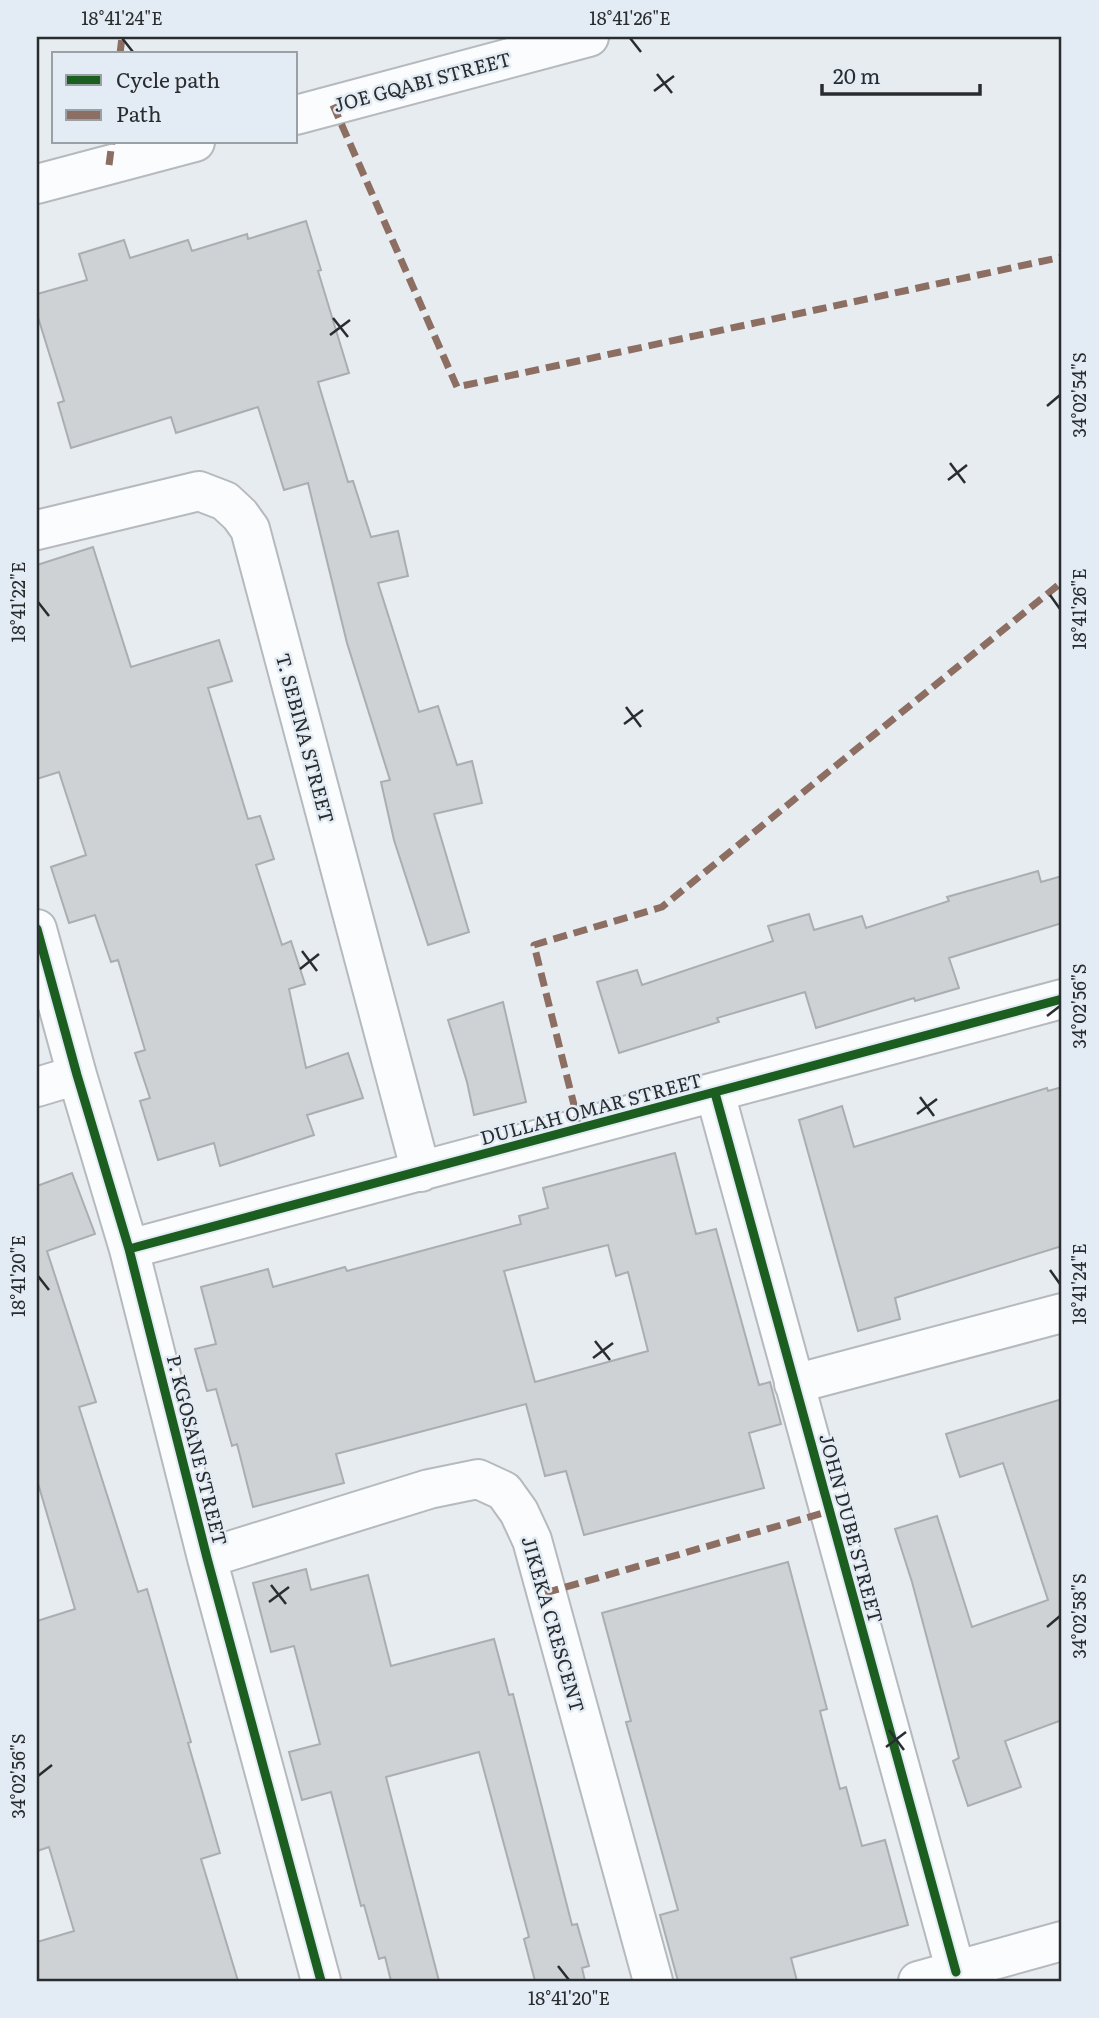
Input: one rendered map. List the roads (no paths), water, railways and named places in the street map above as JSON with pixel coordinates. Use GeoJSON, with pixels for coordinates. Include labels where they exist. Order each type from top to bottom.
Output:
{"type":"FeatureCollection","features":[{"type":"Feature","properties":{"kind":"street","name":"JOE GQABI STREET"},"geometry":{"type":"LineString","coordinates":[[298,114],[589,37]]}},
{"type":"Feature","properties":{"kind":"street"},"geometry":{"type":"LineString","coordinates":[[37,184],[187,144]]}},
{"type":"Feature","properties":{"kind":"street","name":"T. SEBINA STREET"},"geometry":{"type":"LineString","coordinates":[[37,530],[199,491],[225,501],[246,522],[258,556],[421,1172]]}},
{"type":"Feature","properties":{"kind":"street","name":"P. KGOSANE STREET"},"geometry":{"type":"LineString","coordinates":[[37,929],[76,1075],[129,1249],[207,1558],[321,1981]]}},
{"type":"Feature","properties":{"kind":"street","name":"DULLAH OMAR STREET"},"geometry":{"type":"LineString","coordinates":[[129,1249],[1062,999]]}},
{"type":"Feature","properties":{"kind":"street"},"geometry":{"type":"LineString","coordinates":[[37,1087],[76,1075]]}},
{"type":"Feature","properties":{"kind":"street","name":"JOHN DUBE STREET"},"geometry":{"type":"LineString","coordinates":[[715,1093],[956,1972]]}},
{"type":"Feature","properties":{"kind":"street"},"geometry":{"type":"LineString","coordinates":[[794,1384],[1062,1313]]}},
{"type":"Feature","properties":{"kind":"street","name":"JIKEKA CRESCENT"},"geometry":{"type":"LineString","coordinates":[[207,1558],[429,1489],[478,1479],[504,1491],[519,1512],[532,1540],[653,1981]]}},
{"type":"Feature","properties":{"kind":"street"},"geometry":{"type":"LineString","coordinates":[[918,1981],[1062,1941]]}}]}
